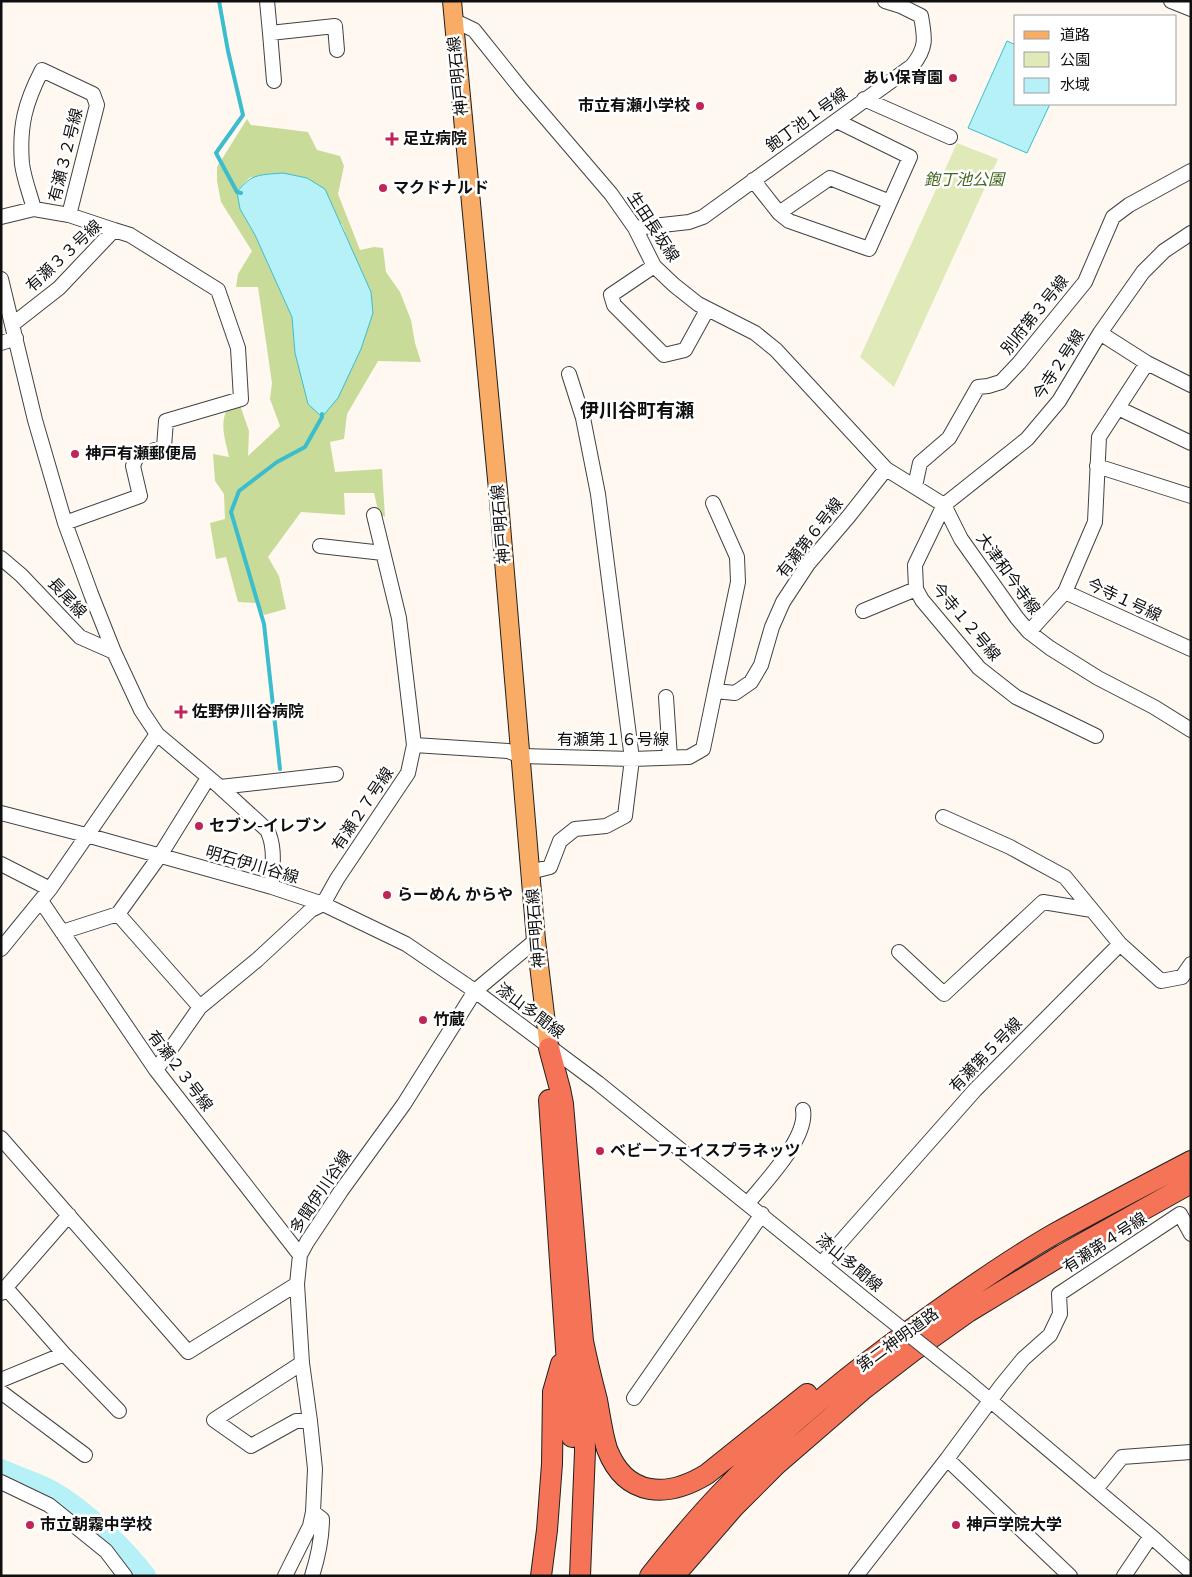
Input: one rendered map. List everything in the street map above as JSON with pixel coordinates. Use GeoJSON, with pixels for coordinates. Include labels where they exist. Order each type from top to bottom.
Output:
{"type":"FeatureCollection","features":[{"type":"Feature","properties":{"kind":"highway"},"geometry":{"type":"LineString","coordinates":[[549,1048],[563,1104],[574,1344],[574,1452],[569,1576]]}},
{"type":"Feature","properties":{"kind":"highway","name":"第二神明道路"},"geometry":{"type":"LineString","coordinates":[[650,1576],[680,1538],[764,1450],[805,1413],[900,1337],[961,1294],[1053,1235],[1191,1161]]}},
{"type":"Feature","properties":{"kind":"highway","name":"第二神明道路"},"geometry":{"type":"LineString","coordinates":[[674,1576],[734,1507],[776,1464],[865,1388],[913,1351],[993,1296],[1191,1183]]}},
{"type":"Feature","properties":{"kind":"highway"},"geometry":{"type":"LineString","coordinates":[[574,1344],[613,1461],[619,1470],[636,1484],[659,1490],[671,1490],[689,1484],[707,1474],[826,1380],[952,1292],[1000,1263],[1053,1235]]}},
{"type":"Feature","properties":{"kind":"highway"},"geometry":{"type":"LineString","coordinates":[[541,1576],[550,1492],[554,1392],[574,1344]]}},
{"type":"Feature","properties":{"kind":"highway"},"geometry":{"type":"LineString","coordinates":[[574,1344],[585,1451],[580,1576]]}},
{"type":"Feature","properties":{"kind":"main road","name":"神戸明石線"},"geometry":{"type":"LineString","coordinates":[[452,1],[498,480],[536,940],[549,1048]]}},
{"type":"Feature","properties":{"kind":"street"},"geometry":{"type":"LineString","coordinates":[[267,1],[274,82]]}},
{"type":"Feature","properties":{"kind":"street","name":"鉋丁池１号線"},"geometry":{"type":"LineString","coordinates":[[635,228],[689,222],[703,217],[912,66],[921,56],[926,38],[922,16],[885,1]]}},
{"type":"Feature","properties":{"kind":"street"},"geometry":{"type":"LineString","coordinates":[[1171,1],[1191,9]]}},
{"type":"Feature","properties":{"kind":"street","name":"生田長坂線"},"geometry":{"type":"LineString","coordinates":[[453,20],[474,30],[522,90],[611,194],[635,228],[654,266],[674,285],[707,310],[755,333],[776,350],[886,469],[915,486]]}},
{"type":"Feature","properties":{"kind":"street"},"geometry":{"type":"LineString","coordinates":[[270,33],[335,26],[337,50]]}},
{"type":"Feature","properties":{"kind":"street","name":"有瀬３２号線"},"geometry":{"type":"LineString","coordinates":[[34,209],[22,164],[22,120],[29,96],[42,70],[93,94],[97,104],[69,215]]}},
{"type":"Feature","properties":{"kind":"street"},"geometry":{"type":"LineString","coordinates":[[864,99],[950,137]]}},
{"type":"Feature","properties":{"kind":"street"},"geometry":{"type":"LineString","coordinates":[[753,180],[779,213],[789,221],[869,249],[910,157],[837,120]]}},
{"type":"Feature","properties":{"kind":"street","name":"別府第３号線"},"geometry":{"type":"LineString","coordinates":[[915,486],[920,463],[949,438],[978,387],[1001,382],[1020,363],[1085,282],[1113,217],[1129,204],[1191,171]]}},
{"type":"Feature","properties":{"kind":"street"},"geometry":{"type":"LineString","coordinates":[[779,213],[830,178],[890,202]]}},
{"type":"Feature","properties":{"kind":"street"},"geometry":{"type":"LineString","coordinates":[[1,217],[34,209],[69,215],[114,230]]}},
{"type":"Feature","properties":{"kind":"street","name":"有瀬３３号線"},"geometry":{"type":"LineString","coordinates":[[1,343],[59,288],[114,230],[130,235],[218,290],[238,348],[240,399],[166,421],[164,447],[137,456],[133,466],[140,496],[65,523]]}},
{"type":"Feature","properties":{"kind":"street","name":"今寺２号線"},"geometry":{"type":"LineString","coordinates":[[944,506],[1027,439],[1059,401],[1100,333],[1143,272],[1164,251],[1191,232]]}},
{"type":"Feature","properties":{"kind":"street"},"geometry":{"type":"LineString","coordinates":[[654,266],[611,295],[614,305],[664,355],[685,350],[707,310]]}},
{"type":"Feature","properties":{"kind":"street"},"geometry":{"type":"LineString","coordinates":[[1,280],[15,331],[35,420],[65,523],[90,594],[114,652],[141,710],[156,734],[220,787],[266,830],[271,839],[272,887]]}},
{"type":"Feature","properties":{"kind":"street"},"geometry":{"type":"LineString","coordinates":[[1100,333],[1147,363],[1188,379]]}},
{"type":"Feature","properties":{"kind":"street"},"geometry":{"type":"LineString","coordinates":[[1065,592],[1095,522],[1099,437],[1147,363]]}},
{"type":"Feature","properties":{"kind":"street"},"geometry":{"type":"LineString","coordinates":[[530,872],[550,867],[560,841],[575,828],[606,826],[625,816],[632,759],[598,494],[582,418],[569,374]]}},
{"type":"Feature","properties":{"kind":"street"},"geometry":{"type":"LineString","coordinates":[[1118,408],[1191,443]]}},
{"type":"Feature","properties":{"kind":"street"},"geometry":{"type":"LineString","coordinates":[[1097,466],[1191,496]]}},
{"type":"Feature","properties":{"kind":"street","name":"有瀬第６号線"},"geometry":{"type":"LineString","coordinates":[[715,691],[736,693],[751,682],[761,665],[772,627],[783,602],[808,564],[886,469]]}},
{"type":"Feature","properties":{"kind":"street","name":"大津和今寺線"},"geometry":{"type":"LineString","coordinates":[[915,486],[944,506],[961,539],[1028,632],[1098,678],[1154,707],[1191,730]]}},
{"type":"Feature","properties":{"kind":"street"},"geometry":{"type":"LineString","coordinates":[[714,503],[737,557],[738,582],[715,691]]}},
{"type":"Feature","properties":{"kind":"street","name":"今寺１２号線"},"geometry":{"type":"LineString","coordinates":[[944,506],[915,565],[916,589],[922,600],[979,668],[1016,697],[1096,736]]}},
{"type":"Feature","properties":{"kind":"street","name":"有瀬２７号線"},"geometry":{"type":"LineString","coordinates":[[323,904],[337,879],[408,773],[414,746],[399,618],[374,515]]}},
{"type":"Feature","properties":{"kind":"street"},"geometry":{"type":"LineString","coordinates":[[320,546],[383,553]]}},
{"type":"Feature","properties":{"kind":"street","name":"長尾線"},"geometry":{"type":"LineString","coordinates":[[1,558],[21,575],[80,637],[114,652]]}},
{"type":"Feature","properties":{"kind":"street"},"geometry":{"type":"LineString","coordinates":[[862,612],[916,589]]}},
{"type":"Feature","properties":{"kind":"street","name":"今寺１号線"},"geometry":{"type":"LineString","coordinates":[[1028,632],[1065,592],[1191,649]]}},
{"type":"Feature","properties":{"kind":"street","name":"有瀬第１６号線"},"geometry":{"type":"LineString","coordinates":[[521,756],[632,759],[689,757],[703,749],[715,691]]}},
{"type":"Feature","properties":{"kind":"street"},"geometry":{"type":"LineString","coordinates":[[666,696],[670,758]]}},
{"type":"Feature","properties":{"kind":"street"},"geometry":{"type":"LineString","coordinates":[[4,942],[50,889],[156,734]]}},
{"type":"Feature","properties":{"kind":"street"},"geometry":{"type":"LineString","coordinates":[[414,746],[508,751],[521,756]]}},
{"type":"Feature","properties":{"kind":"street"},"geometry":{"type":"LineString","coordinates":[[220,787],[336,774]]}},
{"type":"Feature","properties":{"kind":"street"},"geometry":{"type":"LineString","coordinates":[[62,932],[118,914],[159,857],[208,778]]}},
{"type":"Feature","properties":{"kind":"street","name":"明石伊川谷線"},"geometry":{"type":"LineString","coordinates":[[1,814],[86,835],[159,857],[272,887],[323,904],[406,944],[475,991]]}},
{"type":"Feature","properties":{"kind":"street"},"geometry":{"type":"LineString","coordinates":[[943,817],[1010,847],[1065,877],[1120,944],[1161,981],[1182,977],[1191,964]]}},
{"type":"Feature","properties":{"kind":"street"},"geometry":{"type":"LineString","coordinates":[[1,864],[50,889]]}},
{"type":"Feature","properties":{"kind":"street","name":"有瀬２３号線"},"geometry":{"type":"LineString","coordinates":[[41,901],[156,1070],[300,1255]]}},
{"type":"Feature","properties":{"kind":"street"},"geometry":{"type":"LineString","coordinates":[[899,952],[944,994],[1043,902],[1092,910]]}},
{"type":"Feature","properties":{"kind":"street"},"geometry":{"type":"LineString","coordinates":[[156,1070],[200,1007],[257,960],[311,910],[323,904]]}},
{"type":"Feature","properties":{"kind":"street"},"geometry":{"type":"LineString","coordinates":[[118,914],[200,1007]]}},
{"type":"Feature","properties":{"kind":"street","name":"多聞伊川谷線"},"geometry":{"type":"LineString","coordinates":[[285,1576],[310,1526],[313,1512],[315,1469],[302,1363],[297,1284],[300,1255],[341,1191],[404,1104],[475,991],[536,940]]}},
{"type":"Feature","properties":{"kind":"street","name":"有瀬第５号線"},"geometry":{"type":"LineString","coordinates":[[822,1263],[975,1090],[1120,944]]}},
{"type":"Feature","properties":{"kind":"street","name":"漆山多聞線"},"geometry":{"type":"LineString","coordinates":[[475,991],[598,1083],[762,1214],[990,1400],[1191,1572]]}},
{"type":"Feature","properties":{"kind":"street"},"geometry":{"type":"LineString","coordinates":[[748,1203],[794,1144],[805,1118],[803,1110]]}},
{"type":"Feature","properties":{"kind":"street"},"geometry":{"type":"LineString","coordinates":[[3,1143],[69,1215],[188,1352],[297,1284]]}},
{"type":"Feature","properties":{"kind":"street"},"geometry":{"type":"LineString","coordinates":[[634,1398],[762,1214]]}},
{"type":"Feature","properties":{"kind":"street","name":"有瀬第４号線"},"geometry":{"type":"LineString","coordinates":[[990,1400],[1023,1359],[1050,1335],[1060,1314],[1059,1294],[1180,1214],[1191,1234]]}},
{"type":"Feature","properties":{"kind":"street"},"geometry":{"type":"LineString","coordinates":[[69,1215],[4,1290],[119,1410]]}},
{"type":"Feature","properties":{"kind":"street"},"geometry":{"type":"LineString","coordinates":[[1,1380],[64,1354]]}},
{"type":"Feature","properties":{"kind":"street"},"geometry":{"type":"LineString","coordinates":[[302,1363],[214,1420],[251,1446],[296,1421],[310,1421]]}},
{"type":"Feature","properties":{"kind":"street"},"geometry":{"type":"LineString","coordinates":[[1,1392],[85,1455]]}},
{"type":"Feature","properties":{"kind":"street"},"geometry":{"type":"LineString","coordinates":[[856,1576],[947,1459],[990,1400]]}},
{"type":"Feature","properties":{"kind":"street"},"geometry":{"type":"LineString","coordinates":[[1096,1489],[1122,1457],[1191,1452]]}},
{"type":"Feature","properties":{"kind":"street"},"geometry":{"type":"LineString","coordinates":[[947,1459],[1070,1576]]}},
{"type":"Feature","properties":{"kind":"street"},"geometry":{"type":"LineString","coordinates":[[1,1482],[49,1505],[106,1551],[125,1576]]}},
{"type":"Feature","properties":{"kind":"street"},"geometry":{"type":"LineString","coordinates":[[312,1576],[317,1561],[322,1531],[322,1519],[313,1512]]}},
{"type":"Feature","properties":{"kind":"street"},"geometry":{"type":"LineString","coordinates":[[1124,1576],[1151,1536]]}},
{"type":"Feature","properties":{"kind":"green space"},"geometry":{"type":"Polygon","coordinates":[[[247,119],[251,125],[308,132],[317,150],[340,156],[344,166],[338,194],[360,250],[374,247],[383,248],[386,272],[400,292],[411,320],[421,362],[378,361],[347,414],[344,439],[330,442],[335,472],[382,469],[385,517],[379,514],[374,493],[344,493],[345,515],[301,512],[268,557],[279,576],[286,609],[264,615],[258,603],[238,602],[226,557],[216,559],[210,523],[225,519],[224,494],[215,481],[213,454],[229,457],[223,425],[228,407],[240,405],[249,431],[248,456],[280,426],[270,399],[272,383],[258,287],[236,287],[238,274],[252,251],[221,202],[217,181],[217,167],[247,119]],[[251,177],[237,192],[240,209],[255,235],[292,317],[295,353],[351,250],[342,224],[251,177]]]}},
{"type":"Feature","properties":{"kind":"green space","name":"鉋丁池公園"},"geometry":{"type":"Polygon","coordinates":[[[957,143],[998,159],[894,387],[860,357],[957,143]]]}},
{"type":"Feature","properties":{"kind":"water"},"geometry":{"type":"Polygon","coordinates":[[[1007,41],[1014,44],[1014,105],[1050,105],[1027,153],[968,128],[1007,41]]]}},
{"type":"Feature","properties":{"kind":"water"},"geometry":{"type":"Polygon","coordinates":[[[283,173],[307,178],[325,189],[371,292],[373,313],[361,349],[338,398],[322,417],[308,404],[295,353],[292,317],[255,235],[240,209],[237,192],[252,178],[283,173]]]}},
{"type":"Feature","properties":{"kind":"waterway"},"geometry":{"type":"LineString","coordinates":[[219,1],[243,115],[216,153],[237,192],[241,193]]}},
{"type":"Feature","properties":{"kind":"waterway"},"geometry":{"type":"LineString","coordinates":[[280,769],[264,624],[231,512],[239,491],[277,462],[305,447],[322,414]]}},
{"type":"Feature","properties":{"kind":"waterway"},"geometry":{"type":"LineString","coordinates":[[1,1470],[60,1496],[87,1516],[113,1540],[145,1576]]}},
{"type":"Feature","properties":{"kind":"place","name":"あい保育園"},"geometry":{"type":"Point","coordinates":[953,78]}},
{"type":"Feature","properties":{"kind":"place","name":"市立有瀬小学校"},"geometry":{"type":"Point","coordinates":[700,106]}},
{"type":"Feature","properties":{"kind":"place","name":"足立病院"},"geometry":{"type":"Point","coordinates":[392,139]}},
{"type":"Feature","properties":{"kind":"place","name":"マクドナルド"},"geometry":{"type":"Point","coordinates":[383,188]}},
{"type":"Feature","properties":{"kind":"place","name":"神戸有瀬郵便局"},"geometry":{"type":"Point","coordinates":[75,454]}},
{"type":"Feature","properties":{"kind":"place","name":"佐野伊川谷病院"},"geometry":{"type":"Point","coordinates":[181,712]}},
{"type":"Feature","properties":{"kind":"place","name":"セブン-イレブン"},"geometry":{"type":"Point","coordinates":[199,826]}},
{"type":"Feature","properties":{"kind":"place","name":"らーめん からや"},"geometry":{"type":"Point","coordinates":[387,895]}},
{"type":"Feature","properties":{"kind":"place","name":"竹蔵"},"geometry":{"type":"Point","coordinates":[423,1020]}},
{"type":"Feature","properties":{"kind":"place","name":"ベビーフェイスプラネッツ"},"geometry":{"type":"Point","coordinates":[600,1151]}},
{"type":"Feature","properties":{"kind":"place","name":"市立朝霧中学校"},"geometry":{"type":"Point","coordinates":[30,1525]}},
{"type":"Feature","properties":{"kind":"place","name":"神戸学院大学"},"geometry":{"type":"Point","coordinates":[956,1525]}},
{"type":"Feature","properties":{"kind":"district","name":"伊川谷町有瀬"},"geometry":{"type":"Point","coordinates":[637,411]}}]}
